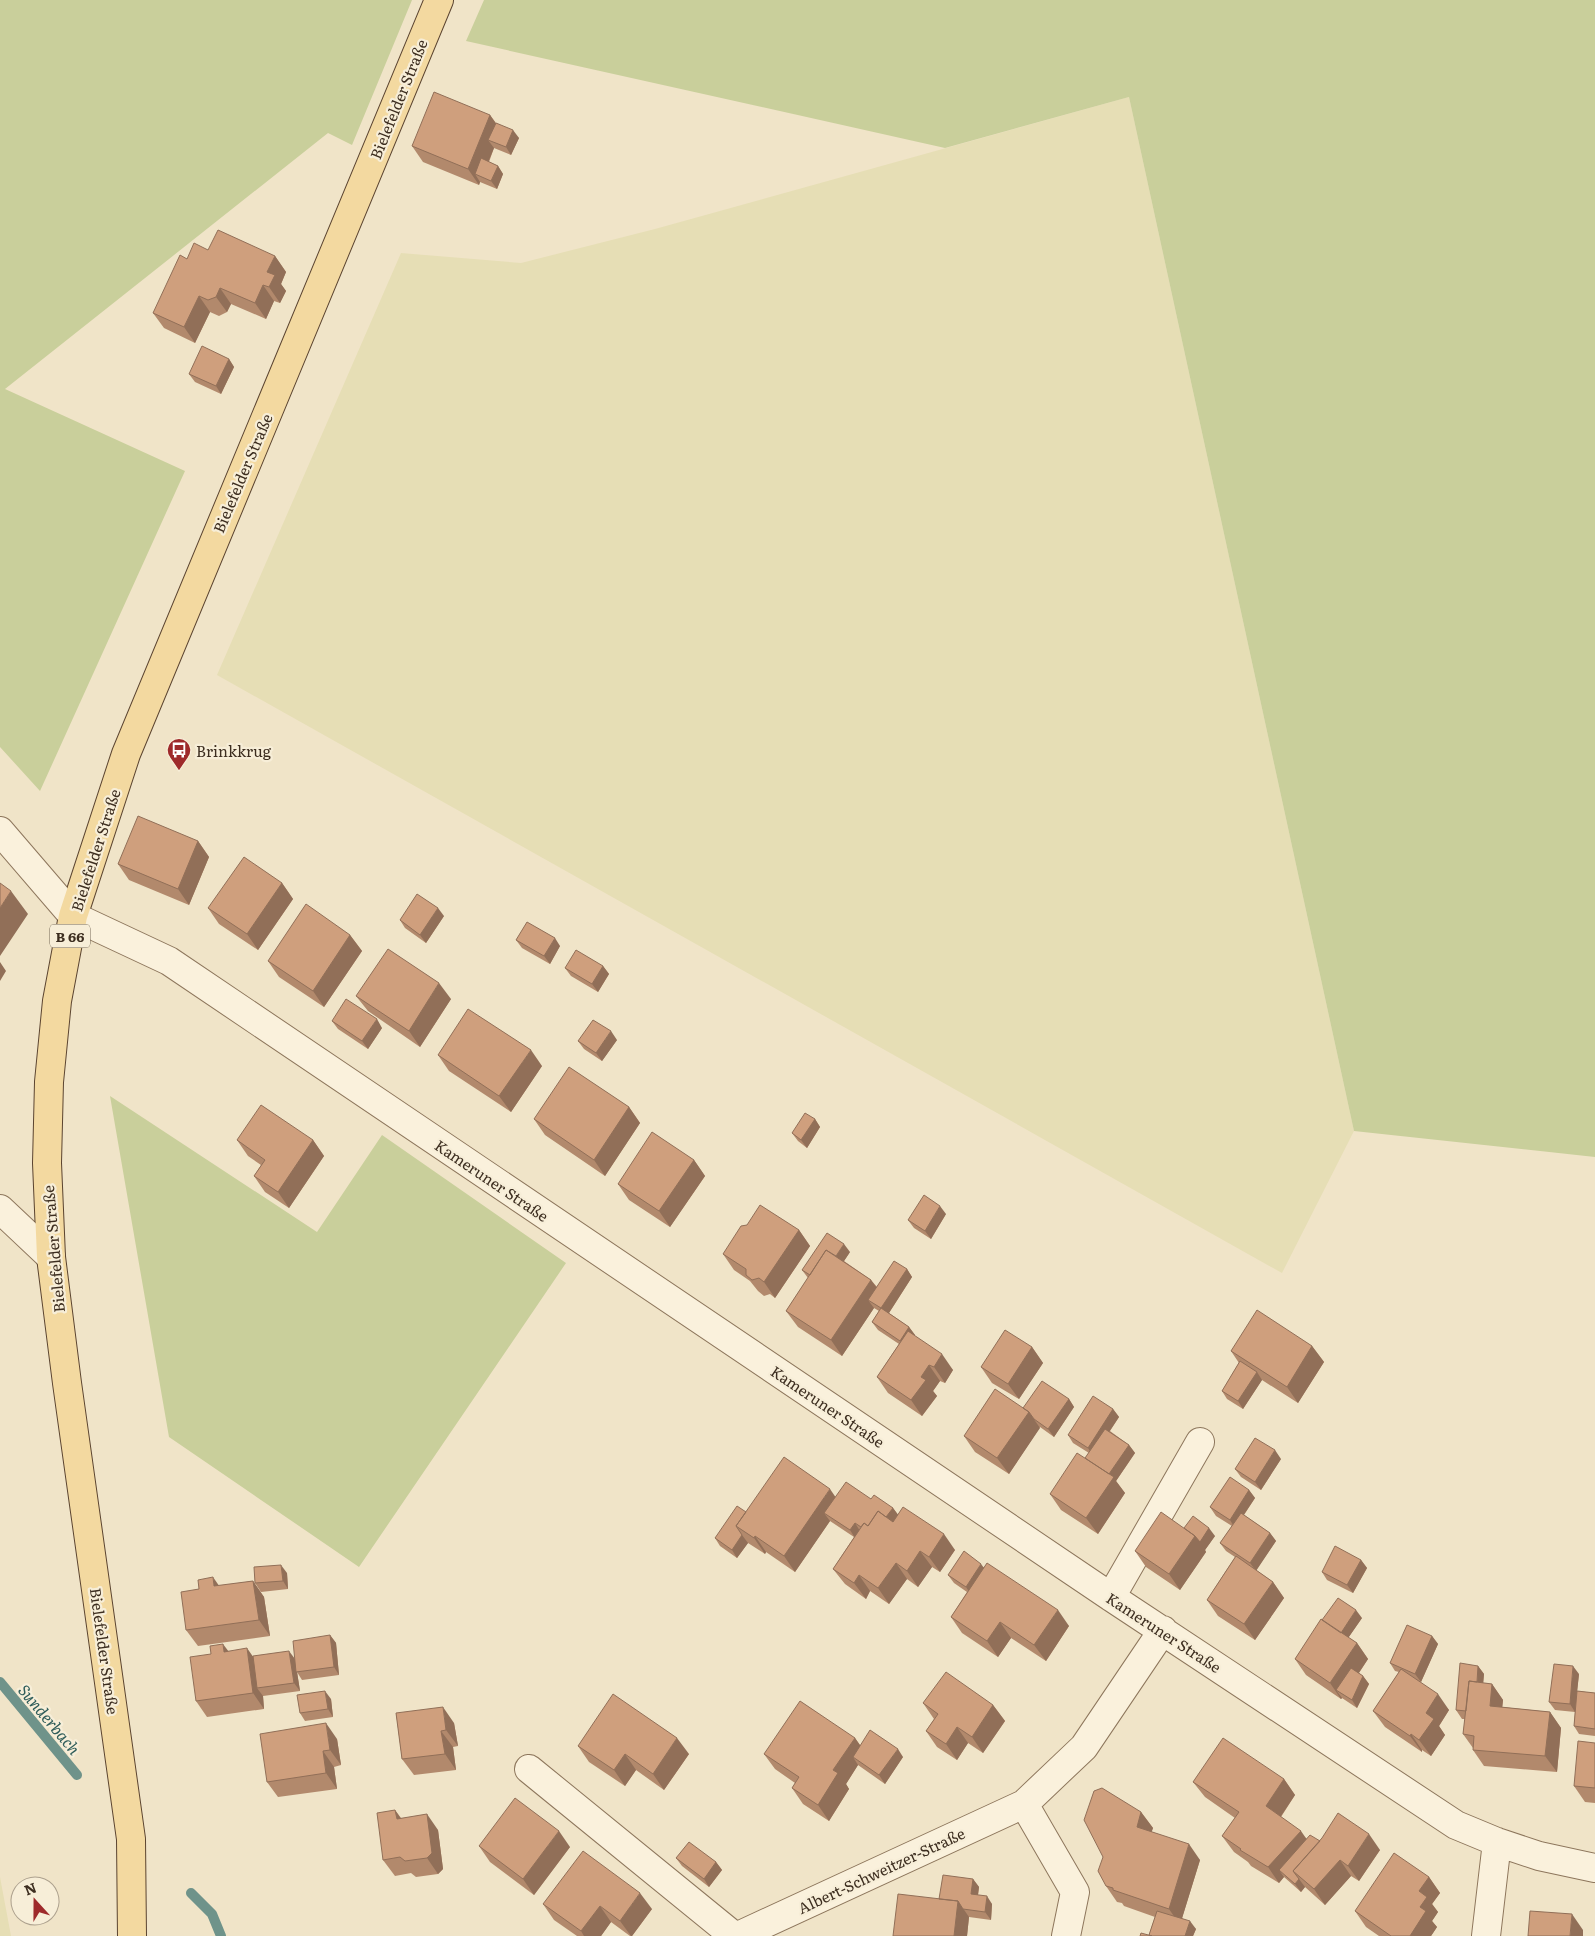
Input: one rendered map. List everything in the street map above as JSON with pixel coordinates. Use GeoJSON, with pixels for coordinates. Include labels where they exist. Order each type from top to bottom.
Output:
{"type":"FeatureCollection","features":[{"type":"Feature","properties":{"kind":"main road","name":"Bielefelder Straße"},"geometry":{"type":"LineString","coordinates":[[132,1936],[131,1839],[128,1810],[67,1384],[51,1257],[47,1163],[49,1082],[57,1001],[73,916],[126,754],[439,0]]}},
{"type":"Feature","properties":{"kind":"street"},"geometry":{"type":"LineString","coordinates":[[0,831],[73,916]]}},
{"type":"Feature","properties":{"kind":"street","name":"Kameruner Straße"},"geometry":{"type":"LineString","coordinates":[[73,916],[169,961],[1111,1597],[1456,1825],[1497,1842],[1539,1856],[1595,1868]]}},
{"type":"Feature","properties":{"kind":"street"},"geometry":{"type":"LineString","coordinates":[[0,1209],[51,1257]]}},
{"type":"Feature","properties":{"kind":"street"},"geometry":{"type":"LineString","coordinates":[[1111,1597],[1200,1442]]}},
{"type":"Feature","properties":{"kind":"street","name":"Albert-Schweitzer-Straße"},"geometry":{"type":"LineString","coordinates":[[738,1936],[1024,1804],[1084,1747],[1163,1630]]}},
{"type":"Feature","properties":{"kind":"street"},"geometry":{"type":"LineString","coordinates":[[529,1769],[734,1936]]}},
{"type":"Feature","properties":{"kind":"street"},"geometry":{"type":"LineString","coordinates":[[1024,1804],[1075,1892],[1066,1936]]}},
{"type":"Feature","properties":{"kind":"street"},"geometry":{"type":"LineString","coordinates":[[1486,1936],[1497,1842]]}},
{"type":"Feature","properties":{"kind":"shaded area"},"geometry":{"type":"Polygon","coordinates":[[[1129,97],[1354,1131],[1282,1273],[217,675],[401,253],[521,263],[655,229],[1129,97]]]}},
{"type":"Feature","properties":{"kind":"shaded area"},"geometry":{"type":"Polygon","coordinates":[[[0,1877],[11,1936],[0,1936],[0,1877]]]}},
{"type":"Feature","properties":{"kind":"green space"},"geometry":{"type":"Polygon","coordinates":[[[0,0],[412,0],[352,145],[328,133],[5,389],[185,471],[40,791],[0,747],[0,0]]]}},
{"type":"Feature","properties":{"kind":"green space"},"geometry":{"type":"Polygon","coordinates":[[[484,0],[1595,0],[1595,1157],[1354,1131],[1129,97],[945,148],[466,41],[484,0]]]}},
{"type":"Feature","properties":{"kind":"green space"},"geometry":{"type":"Polygon","coordinates":[[[110,1096],[317,1232],[382,1135],[566,1263],[359,1567],[169,1437],[110,1096]]]}},
{"type":"Feature","properties":{"kind":"building"},"geometry":{"type":"Polygon","coordinates":[[[434,92],[490,115],[468,169],[412,146],[434,92]]]}},
{"type":"Feature","properties":{"kind":"building"},"geometry":{"type":"Polygon","coordinates":[[[496,123],[513,130],[506,147],[488,140],[496,123]]]}},
{"type":"Feature","properties":{"kind":"building"},"geometry":{"type":"Polygon","coordinates":[[[481,158],[498,166],[491,181],[475,174],[481,158]]]}},
{"type":"Feature","properties":{"kind":"building"},"geometry":{"type":"Polygon","coordinates":[[[218,230],[275,256],[267,272],[275,275],[269,287],[263,285],[255,303],[220,288],[216,297],[208,300],[199,296],[184,327],[153,313],[180,255],[187,259],[194,243],[208,250],[218,230]]]}},
{"type":"Feature","properties":{"kind":"building"},"geometry":{"type":"Polygon","coordinates":[[[202,346],[229,359],[216,386],[189,374],[202,346]]]}},
{"type":"Feature","properties":{"kind":"building"},"geometry":{"type":"Polygon","coordinates":[[[138,816],[198,841],[178,889],[118,864],[138,816]]]}},
{"type":"Feature","properties":{"kind":"building"},"geometry":{"type":"Polygon","coordinates":[[[244,857],[282,883],[247,934],[208,908],[244,857]]]}},
{"type":"Feature","properties":{"kind":"building"},"geometry":{"type":"Polygon","coordinates":[[[0,883],[11,891],[0,908],[0,883]]]}},
{"type":"Feature","properties":{"kind":"building"},"geometry":{"type":"Polygon","coordinates":[[[417,894],[438,908],[420,935],[400,920],[417,894]]]}},
{"type":"Feature","properties":{"kind":"building"},"geometry":{"type":"Polygon","coordinates":[[[306,904],[350,935],[313,991],[268,961],[306,904]]]}},
{"type":"Feature","properties":{"kind":"building"},"geometry":{"type":"Polygon","coordinates":[[[527,922],[555,938],[544,956],[516,940],[527,922]]]}},
{"type":"Feature","properties":{"kind":"building"},"geometry":{"type":"Polygon","coordinates":[[[388,949],[439,983],[409,1031],[356,996],[388,949]]]}},
{"type":"Feature","properties":{"kind":"building"},"geometry":{"type":"Polygon","coordinates":[[[576,950],[603,966],[592,984],[565,968],[576,950]]]}},
{"type":"Feature","properties":{"kind":"building"},"geometry":{"type":"Polygon","coordinates":[[[346,999],[377,1019],[362,1041],[332,1021],[346,999]]]}},
{"type":"Feature","properties":{"kind":"building"},"geometry":{"type":"Polygon","coordinates":[[[468,1009],[531,1050],[499,1096],[438,1055],[468,1009]]]}},
{"type":"Feature","properties":{"kind":"building"},"geometry":{"type":"Polygon","coordinates":[[[593,1020],[611,1031],[596,1053],[578,1041],[593,1020]]]}},
{"type":"Feature","properties":{"kind":"building"},"geometry":{"type":"Polygon","coordinates":[[[569,1067],[629,1107],[594,1160],[534,1119],[569,1067]]]}},
{"type":"Feature","properties":{"kind":"building"},"geometry":{"type":"Polygon","coordinates":[[[261,1105],[313,1140],[278,1192],[254,1176],[265,1160],[237,1140],[261,1105]]]}},
{"type":"Feature","properties":{"kind":"building"},"geometry":{"type":"Polygon","coordinates":[[[805,1113],[815,1119],[801,1140],[792,1133],[805,1113]]]}},
{"type":"Feature","properties":{"kind":"building"},"geometry":{"type":"Polygon","coordinates":[[[652,1132],[694,1160],[659,1211],[618,1184],[652,1132]]]}},
{"type":"Feature","properties":{"kind":"building"},"geometry":{"type":"Polygon","coordinates":[[[924,1195],[940,1206],[925,1231],[908,1220],[924,1195]]]}},
{"type":"Feature","properties":{"kind":"building"},"geometry":{"type":"Polygon","coordinates":[[[760,1205],[799,1230],[764,1282],[759,1278],[752,1280],[746,1275],[746,1269],[723,1254],[741,1226],[747,1225],[760,1205]]]}},
{"type":"Feature","properties":{"kind":"building"},"geometry":{"type":"Polygon","coordinates":[[[827,1233],[844,1244],[836,1256],[826,1250],[810,1275],[802,1270],[827,1233]]]}},
{"type":"Feature","properties":{"kind":"building"},"geometry":{"type":"Polygon","coordinates":[[[826,1250],[871,1280],[831,1340],[786,1311],[826,1250]]]}},
{"type":"Feature","properties":{"kind":"building"},"geometry":{"type":"Polygon","coordinates":[[[894,1261],[907,1269],[881,1308],[868,1300],[894,1261]]]}},
{"type":"Feature","properties":{"kind":"building"},"geometry":{"type":"Polygon","coordinates":[[[881,1308],[909,1327],[900,1341],[872,1322],[881,1308]]]}},
{"type":"Feature","properties":{"kind":"building"},"geometry":{"type":"Polygon","coordinates":[[[1257,1310],[1312,1346],[1287,1387],[1231,1351],[1257,1310]]]}},
{"type":"Feature","properties":{"kind":"building"},"geometry":{"type":"Polygon","coordinates":[[[1005,1330],[1032,1347],[1008,1384],[981,1367],[1005,1330]]]}},
{"type":"Feature","properties":{"kind":"building"},"geometry":{"type":"Polygon","coordinates":[[[908,1331],[942,1354],[934,1367],[929,1365],[921,1377],[926,1380],[911,1400],[877,1377],[908,1331]]]}},
{"type":"Feature","properties":{"kind":"building"},"geometry":{"type":"Polygon","coordinates":[[[1240,1361],[1257,1372],[1238,1401],[1222,1391],[1240,1361]]]}},
{"type":"Feature","properties":{"kind":"building"},"geometry":{"type":"Polygon","coordinates":[[[1042,1381],[1069,1399],[1048,1429],[1023,1408],[1042,1381]]]}},
{"type":"Feature","properties":{"kind":"building"},"geometry":{"type":"Polygon","coordinates":[[[995,1389],[1029,1412],[997,1458],[964,1436],[995,1389]]]}},
{"type":"Feature","properties":{"kind":"building"},"geometry":{"type":"Polygon","coordinates":[[[1093,1396],[1113,1409],[1088,1448],[1068,1435],[1093,1396]]]}},
{"type":"Feature","properties":{"kind":"building"},"geometry":{"type":"Polygon","coordinates":[[[1105,1429],[1129,1445],[1109,1474],[1085,1458],[1105,1429]]]}},
{"type":"Feature","properties":{"kind":"building"},"geometry":{"type":"Polygon","coordinates":[[[1255,1438],[1275,1450],[1255,1482],[1235,1469],[1255,1438]]]}},
{"type":"Feature","properties":{"kind":"building"},"geometry":{"type":"Polygon","coordinates":[[[1077,1453],[1114,1477],[1086,1518],[1050,1494],[1077,1453]]]}},
{"type":"Feature","properties":{"kind":"building"},"geometry":{"type":"Polygon","coordinates":[[[784,1457],[830,1489],[784,1556],[755,1536],[754,1538],[736,1526],[784,1457]]]}},
{"type":"Feature","properties":{"kind":"building"},"geometry":{"type":"Polygon","coordinates":[[[1230,1477],[1249,1490],[1230,1520],[1210,1507],[1230,1477]]]}},
{"type":"Feature","properties":{"kind":"building"},"geometry":{"type":"Polygon","coordinates":[[[846,1482],[871,1499],[874,1495],[893,1508],[886,1517],[878,1511],[868,1526],[864,1523],[861,1527],[855,1523],[850,1530],[824,1513],[846,1482]]]}},
{"type":"Feature","properties":{"kind":"building"},"geometry":{"type":"Polygon","coordinates":[[[737,1506],[746,1512],[736,1526],[742,1535],[732,1550],[715,1538],[737,1506]]]}},
{"type":"Feature","properties":{"kind":"building"},"geometry":{"type":"Polygon","coordinates":[[[903,1507],[944,1534],[929,1557],[920,1551],[907,1571],[896,1563],[878,1588],[859,1575],[854,1583],[833,1569],[864,1523],[868,1526],[878,1511],[893,1522],[903,1507]]]}},
{"type":"Feature","properties":{"kind":"building"},"geometry":{"type":"Polygon","coordinates":[[[1161,1512],[1195,1536],[1169,1574],[1135,1551],[1161,1512]]]}},
{"type":"Feature","properties":{"kind":"building"},"geometry":{"type":"Polygon","coordinates":[[[1241,1513],[1270,1533],[1250,1563],[1220,1543],[1241,1513]]]}},
{"type":"Feature","properties":{"kind":"building"},"geometry":{"type":"Polygon","coordinates":[[[1193,1516],[1209,1528],[1200,1542],[1184,1528],[1193,1516]]]}},
{"type":"Feature","properties":{"kind":"building"},"geometry":{"type":"Polygon","coordinates":[[[1335,1546],[1361,1560],[1347,1585],[1322,1572],[1335,1546]]]}},
{"type":"Feature","properties":{"kind":"building"},"geometry":{"type":"Polygon","coordinates":[[[964,1551],[981,1564],[966,1587],[948,1575],[964,1551]]]}},
{"type":"Feature","properties":{"kind":"building"},"geometry":{"type":"Polygon","coordinates":[[[1236,1556],[1273,1582],[1244,1624],[1207,1600],[1236,1556]]]}},
{"type":"Feature","properties":{"kind":"building"},"geometry":{"type":"Polygon","coordinates":[[[987,1563],[1058,1610],[1034,1645],[1000,1622],[987,1641],[951,1617],[987,1563]]]}},
{"type":"Feature","properties":{"kind":"building"},"geometry":{"type":"Polygon","coordinates":[[[281,1565],[283,1581],[255,1583],[254,1567],[281,1565]]]}},
{"type":"Feature","properties":{"kind":"building"},"geometry":{"type":"Polygon","coordinates":[[[213,1577],[214,1586],[253,1581],[259,1620],[186,1630],[181,1592],[199,1589],[198,1580],[213,1577]]]}},
{"type":"Feature","properties":{"kind":"building"},"geometry":{"type":"Polygon","coordinates":[[[1338,1598],[1356,1610],[1341,1633],[1322,1620],[1338,1598]]]}},
{"type":"Feature","properties":{"kind":"building"},"geometry":{"type":"Polygon","coordinates":[[[1321,1619],[1357,1643],[1330,1683],[1295,1659],[1321,1619]]]}},
{"type":"Feature","properties":{"kind":"building"},"geometry":{"type":"Polygon","coordinates":[[[1407,1625],[1432,1636],[1415,1674],[1390,1663],[1407,1625]]]}},
{"type":"Feature","properties":{"kind":"building"},"geometry":{"type":"Polygon","coordinates":[[[330,1635],[334,1667],[296,1672],[293,1641],[330,1635]]]}},
{"type":"Feature","properties":{"kind":"building"},"geometry":{"type":"Polygon","coordinates":[[[223,1644],[224,1652],[247,1648],[253,1693],[196,1701],[190,1657],[211,1654],[210,1646],[223,1644]]]}},
{"type":"Feature","properties":{"kind":"building"},"geometry":{"type":"Polygon","coordinates":[[[289,1651],[294,1683],[257,1688],[253,1656],[289,1651]]]}},
{"type":"Feature","properties":{"kind":"building"},"geometry":{"type":"Polygon","coordinates":[[[1460,1663],[1478,1666],[1477,1682],[1469,1681],[1466,1711],[1456,1710],[1460,1663]]]}},
{"type":"Feature","properties":{"kind":"building"},"geometry":{"type":"Polygon","coordinates":[[[1554,1664],[1573,1666],[1570,1704],[1549,1702],[1554,1664]]]}},
{"type":"Feature","properties":{"kind":"building"},"geometry":{"type":"Polygon","coordinates":[[[1351,1668],[1363,1676],[1352,1700],[1336,1690],[1351,1668]]]}},
{"type":"Feature","properties":{"kind":"building"},"geometry":{"type":"Polygon","coordinates":[[[1401,1669],[1438,1694],[1426,1713],[1434,1719],[1419,1740],[1373,1711],[1401,1669]]]}},
{"type":"Feature","properties":{"kind":"building"},"geometry":{"type":"Polygon","coordinates":[[[946,1672],[993,1705],[972,1737],[957,1727],[946,1744],[926,1731],[938,1714],[923,1703],[946,1672]]]}},
{"type":"Feature","properties":{"kind":"building"},"geometry":{"type":"Polygon","coordinates":[[[1469,1681],[1492,1684],[1490,1706],[1550,1712],[1545,1756],[1473,1750],[1474,1736],[1463,1734],[1469,1681]]]}},
{"type":"Feature","properties":{"kind":"building"},"geometry":{"type":"Polygon","coordinates":[[[325,1691],[328,1709],[300,1713],[297,1695],[325,1691]]]}},
{"type":"Feature","properties":{"kind":"building"},"geometry":{"type":"Polygon","coordinates":[[[1577,1691],[1595,1693],[1595,1729],[1574,1726],[1577,1691]]]}},
{"type":"Feature","properties":{"kind":"building"},"geometry":{"type":"Polygon","coordinates":[[[613,1694],[677,1738],[653,1774],[625,1754],[614,1770],[578,1746],[613,1694]]]}},
{"type":"Feature","properties":{"kind":"building"},"geometry":{"type":"Polygon","coordinates":[[[800,1701],[855,1738],[833,1770],[838,1773],[818,1805],[792,1788],[799,1777],[764,1754],[800,1701]]]}},
{"type":"Feature","properties":{"kind":"building"},"geometry":{"type":"Polygon","coordinates":[[[443,1707],[446,1730],[441,1731],[445,1754],[402,1759],[396,1713],[443,1707]]]}},
{"type":"Feature","properties":{"kind":"building"},"geometry":{"type":"Polygon","coordinates":[[[326,1723],[330,1750],[323,1751],[326,1773],[267,1782],[260,1734],[326,1723]]]}},
{"type":"Feature","properties":{"kind":"building"},"geometry":{"type":"Polygon","coordinates":[[[870,1730],[898,1749],[879,1775],[853,1757],[870,1730]]]}},
{"type":"Feature","properties":{"kind":"building"},"geometry":{"type":"Polygon","coordinates":[[[1223,1738],[1284,1779],[1266,1806],[1301,1831],[1268,1867],[1240,1850],[1222,1836],[1239,1812],[1193,1782],[1223,1738]]]}},
{"type":"Feature","properties":{"kind":"building"},"geometry":{"type":"Polygon","coordinates":[[[1578,1741],[1595,1743],[1595,1788],[1574,1786],[1578,1741]]]}},
{"type":"Feature","properties":{"kind":"building"},"geometry":{"type":"Polygon","coordinates":[[[1102,1788],[1141,1812],[1137,1827],[1189,1844],[1169,1909],[1106,1886],[1098,1871],[1103,1857],[1084,1820],[1094,1791],[1102,1788]]]}},
{"type":"Feature","properties":{"kind":"building"},"geometry":{"type":"Polygon","coordinates":[[[515,1798],[559,1831],[523,1879],[479,1846],[515,1798]]]}},
{"type":"Feature","properties":{"kind":"building"},"geometry":{"type":"Polygon","coordinates":[[[395,1810],[397,1819],[427,1814],[432,1853],[427,1858],[405,1861],[400,1857],[383,1860],[377,1813],[395,1810]]]}},
{"type":"Feature","properties":{"kind":"building"},"geometry":{"type":"Polygon","coordinates":[[[1338,1813],[1369,1834],[1348,1866],[1340,1860],[1314,1889],[1293,1871],[1322,1838],[1338,1813]]]}},
{"type":"Feature","properties":{"kind":"building"},"geometry":{"type":"Polygon","coordinates":[[[1310,1835],[1320,1841],[1293,1871],[1299,1879],[1295,1884],[1279,1870],[1310,1835]]]}},
{"type":"Feature","properties":{"kind":"building"},"geometry":{"type":"Polygon","coordinates":[[[689,1842],[716,1862],[704,1879],[676,1858],[689,1842]]]}},
{"type":"Feature","properties":{"kind":"building"},"geometry":{"type":"Polygon","coordinates":[[[583,1851],[640,1893],[620,1921],[600,1906],[581,1931],[543,1904],[583,1851]]]}},
{"type":"Feature","properties":{"kind":"building"},"geometry":{"type":"Polygon","coordinates":[[[1394,1853],[1429,1877],[1419,1891],[1427,1897],[1420,1907],[1426,1911],[1410,1936],[1391,1936],[1355,1911],[1394,1853]]]}},
{"type":"Feature","properties":{"kind":"building"},"geometry":{"type":"Polygon","coordinates":[[[943,1875],[973,1879],[971,1894],[987,1896],[985,1912],[963,1909],[958,1901],[939,1899],[943,1875]]]}},
{"type":"Feature","properties":{"kind":"building"},"geometry":{"type":"Polygon","coordinates":[[[898,1894],[958,1901],[954,1936],[893,1936],[898,1894]]]}},
{"type":"Feature","properties":{"kind":"building"},"geometry":{"type":"Polygon","coordinates":[[[1157,1911],[1190,1921],[1185,1936],[1149,1935],[1157,1911]]]}},
{"type":"Feature","properties":{"kind":"building"},"geometry":{"type":"Polygon","coordinates":[[[1530,1911],[1572,1914],[1570,1936],[1528,1936],[1530,1911]]]}},
{"type":"Feature","properties":{"kind":"building"},"geometry":{"type":"Polygon","coordinates":[[[1141,1933],[1152,1936],[1140,1936],[1141,1933]]]}},
{"type":"Feature","properties":{"kind":"waterway","name":"Sunderbach"},"geometry":{"type":"LineString","coordinates":[[0,1682],[77,1775]]}},
{"type":"Feature","properties":{"kind":"waterway","name":"Sunderbach"},"geometry":{"type":"LineString","coordinates":[[191,1893],[212,1914],[221,1936]]}},
{"type":"Feature","properties":{"kind":"place","name":"Brinkkrug"},"geometry":{"type":"Point","coordinates":[179,771]}}]}
